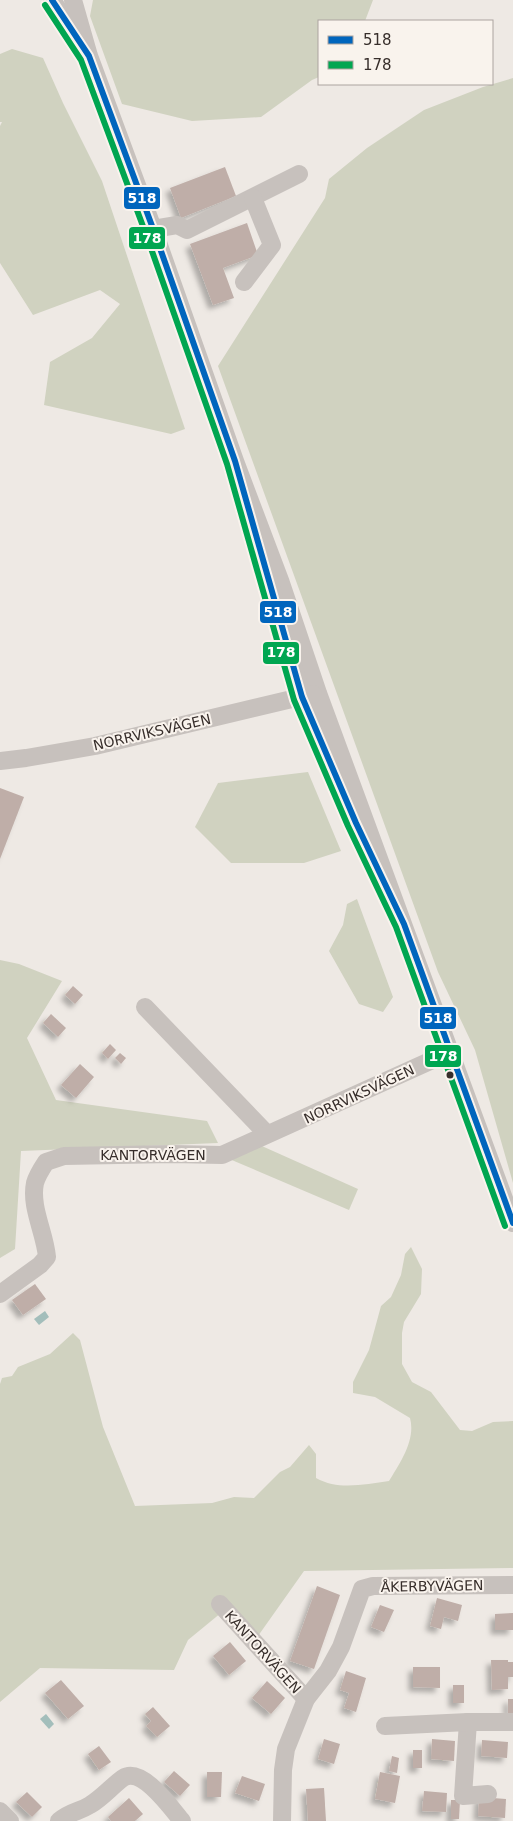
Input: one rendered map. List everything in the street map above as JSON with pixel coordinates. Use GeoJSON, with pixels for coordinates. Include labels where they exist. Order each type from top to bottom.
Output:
{"type":"FeatureCollection","features":[{"type":"Feature","properties":{"kind":"street"},"geometry":{"type":"LineString","coordinates":[[52,0],[90,56]]}},
{"type":"Feature","properties":{"kind":"street"},"geometry":{"type":"LineString","coordinates":[[73,0],[90,56],[235,461],[281,583],[305,634],[327,695],[351,781],[513,1223]]}},
{"type":"Feature","properties":{"kind":"street"},"geometry":{"type":"LineString","coordinates":[[153,229],[177,225],[187,230],[299,174]]}},
{"type":"Feature","properties":{"kind":"street"},"geometry":{"type":"LineString","coordinates":[[244,282],[272,246],[253,198]]}},
{"type":"Feature","properties":{"kind":"street"},"geometry":{"type":"LineString","coordinates":[[235,461],[310,695],[356,823],[404,924]]}},
{"type":"Feature","properties":{"kind":"street"},"geometry":{"type":"LineString","coordinates":[[281,583],[310,695],[351,781]]}},
{"type":"Feature","properties":{"kind":"street","name":"NORRVIKSVÄGEN"},"geometry":{"type":"LineString","coordinates":[[0,760],[95,746],[310,695]]}},
{"type":"Feature","properties":{"kind":"street"},"geometry":{"type":"LineString","coordinates":[[145,1007],[266,1134]]}},
{"type":"Feature","properties":{"kind":"street","name":"NORRVIKSVÄGEN"},"geometry":{"type":"LineString","coordinates":[[266,1134],[286,1127],[450,1052]]}},
{"type":"Feature","properties":{"kind":"street","name":"KANTORVÄGEN"},"geometry":{"type":"LineString","coordinates":[[0,1294],[40,1265],[47,1257],[34,1195],[35,1182],[46,1162],[64,1156],[222,1155],[266,1134]]}},
{"type":"Feature","properties":{"kind":"street","name":"ÅKERBYVÄGEN"},"geometry":{"type":"LineString","coordinates":[[282,1821],[283,1770],[286,1749],[306,1699],[328,1671],[341,1647],[362,1588],[373,1586],[513,1585]]}},
{"type":"Feature","properties":{"kind":"street","name":"KANTORVÄGEN"},"geometry":{"type":"LineString","coordinates":[[220,1604],[306,1699]]}},
{"type":"Feature","properties":{"kind":"street"},"geometry":{"type":"LineString","coordinates":[[468,1722],[463,1796],[488,1794]]}},
{"type":"Feature","properties":{"kind":"street"},"geometry":{"type":"LineString","coordinates":[[384,1726],[513,1722]]}},
{"type":"Feature","properties":{"kind":"street"},"geometry":{"type":"LineString","coordinates":[[64,1817],[89,1806],[125,1777],[133,1775],[145,1780],[182,1821]]}},
{"type":"Feature","properties":{"kind":"street"},"geometry":{"type":"LineString","coordinates":[[0,1811],[10,1821]]}},
{"type":"Feature","properties":{"kind":"green space"},"geometry":{"type":"Polygon","coordinates":[[[93,0],[373,0],[365,20],[318,20],[318,77],[261,117],[192,121],[122,104],[90,16],[93,0]]]}},
{"type":"Feature","properties":{"kind":"green space"},"geometry":{"type":"Polygon","coordinates":[[[12,49],[43,58],[102,181],[185,429],[171,434],[44,405],[50,362],[92,338],[120,304],[100,290],[33,315],[0,263],[0,126],[2,122],[0,122],[0,54],[12,49]]]}},
{"type":"Feature","properties":{"kind":"green space"},"geometry":{"type":"Polygon","coordinates":[[[513,78],[513,1183],[475,1050],[438,972],[218,366],[325,198],[329,179],[367,148],[424,110],[513,78]]]}},
{"type":"Feature","properties":{"kind":"green space"},"geometry":{"type":"Polygon","coordinates":[[[308,772],[341,851],[304,863],[231,863],[195,827],[218,783],[308,772]]]}},
{"type":"Feature","properties":{"kind":"green space"},"geometry":{"type":"Polygon","coordinates":[[[357,899],[393,997],[383,1012],[359,1004],[329,951],[343,925],[347,904],[357,899]]]}},
{"type":"Feature","properties":{"kind":"green space"},"geometry":{"type":"Polygon","coordinates":[[[0,960],[19,964],[62,981],[27,1038],[56,1100],[207,1121],[218,1143],[21,1151],[15,1249],[0,1258],[0,960]]]}},
{"type":"Feature","properties":{"kind":"green space"},"geometry":{"type":"Polygon","coordinates":[[[253,1142],[358,1189],[349,1210],[227,1158],[253,1142]]]}},
{"type":"Feature","properties":{"kind":"green space"},"geometry":{"type":"Polygon","coordinates":[[[411,1247],[422,1269],[421,1294],[404,1322],[402,1333],[402,1364],[412,1382],[431,1392],[460,1430],[472,1431],[493,1422],[513,1421],[513,1568],[304,1571],[258,1636],[227,1608],[188,1640],[174,1670],[40,1668],[0,1702],[0,1384],[2,1378],[12,1376],[18,1367],[50,1354],[73,1333],[80,1340],[103,1427],[135,1506],[212,1503],[234,1497],[254,1498],[280,1472],[290,1467],[309,1445],[316,1454],[316,1478],[325,1482],[343,1485],[361,1485],[389,1481],[409,1443],[411,1435],[410,1418],[375,1397],[353,1393],[353,1382],[369,1350],[381,1306],[391,1297],[401,1275],[405,1254],[411,1247]]]}},
{"type":"Feature","properties":{"kind":"water"},"geometry":{"type":"Polygon","coordinates":[[[45,1311],[49,1317],[39,1325],[34,1319],[45,1311]]]}},
{"type":"Feature","properties":{"kind":"water"},"geometry":{"type":"Polygon","coordinates":[[[46,1714],[54,1724],[49,1729],[40,1719],[46,1714]]]}},
{"type":"Feature","properties":{"kind":"building"},"geometry":{"type":"Polygon","coordinates":[[[225,167],[236,196],[181,218],[170,188],[225,167]]]}},
{"type":"Feature","properties":{"kind":"building"},"geometry":{"type":"Polygon","coordinates":[[[247,223],[258,255],[223,268],[234,298],[213,305],[190,244],[247,223]]]}},
{"type":"Feature","properties":{"kind":"building"},"geometry":{"type":"Polygon","coordinates":[[[0,788],[24,797],[0,859],[0,788]]]}},
{"type":"Feature","properties":{"kind":"building"},"geometry":{"type":"Polygon","coordinates":[[[73,986],[83,995],[75,1004],[65,995],[73,986]]]}},
{"type":"Feature","properties":{"kind":"building"},"geometry":{"type":"Polygon","coordinates":[[[51,1014],[66,1028],[58,1037],[43,1023],[51,1014]]]}},
{"type":"Feature","properties":{"kind":"building"},"geometry":{"type":"Polygon","coordinates":[[[110,1044],[116,1050],[108,1059],[102,1053],[110,1044]]]}},
{"type":"Feature","properties":{"kind":"building"},"geometry":{"type":"Polygon","coordinates":[[[120,1053],[126,1058],[121,1064],[115,1058],[120,1053]]]}},
{"type":"Feature","properties":{"kind":"building"},"geometry":{"type":"Polygon","coordinates":[[[80,1064],[94,1077],[76,1098],[61,1085],[80,1064]]]}},
{"type":"Feature","properties":{"kind":"building"},"geometry":{"type":"Polygon","coordinates":[[[35,1284],[46,1299],[23,1315],[12,1300],[35,1284]]]}},
{"type":"Feature","properties":{"kind":"building"},"geometry":{"type":"Polygon","coordinates":[[[317,1586],[340,1595],[314,1669],[290,1661],[317,1586]]]}},
{"type":"Feature","properties":{"kind":"building"},"geometry":{"type":"Polygon","coordinates":[[[437,1598],[462,1605],[458,1621],[444,1617],[441,1629],[430,1626],[437,1598]]]}},
{"type":"Feature","properties":{"kind":"building"},"geometry":{"type":"Polygon","coordinates":[[[380,1605],[394,1610],[384,1632],[371,1627],[380,1605]]]}},
{"type":"Feature","properties":{"kind":"building"},"geometry":{"type":"Polygon","coordinates":[[[513,1613],[513,1630],[495,1630],[495,1614],[513,1613]]]}},
{"type":"Feature","properties":{"kind":"building"},"geometry":{"type":"Polygon","coordinates":[[[230,1642],[246,1661],[229,1675],[213,1656],[230,1642]]]}},
{"type":"Feature","properties":{"kind":"building"},"geometry":{"type":"Polygon","coordinates":[[[491,1660],[508,1660],[508,1662],[513,1662],[513,1677],[508,1677],[508,1689],[492,1690],[491,1660]]]}},
{"type":"Feature","properties":{"kind":"building"},"geometry":{"type":"Polygon","coordinates":[[[413,1667],[440,1667],[440,1688],[413,1687],[413,1667]]]}},
{"type":"Feature","properties":{"kind":"building"},"geometry":{"type":"Polygon","coordinates":[[[346,1671],[366,1678],[356,1712],[344,1708],[349,1693],[340,1690],[346,1671]]]}},
{"type":"Feature","properties":{"kind":"building"},"geometry":{"type":"Polygon","coordinates":[[[61,1680],[84,1706],[68,1719],[45,1693],[61,1680]]]}},
{"type":"Feature","properties":{"kind":"building"},"geometry":{"type":"Polygon","coordinates":[[[267,1681],[285,1698],[271,1714],[252,1698],[267,1681]]]}},
{"type":"Feature","properties":{"kind":"building"},"geometry":{"type":"Polygon","coordinates":[[[453,1685],[464,1685],[464,1703],[453,1703],[453,1685]]]}},
{"type":"Feature","properties":{"kind":"building"},"geometry":{"type":"Polygon","coordinates":[[[508,1699],[513,1699],[513,1713],[508,1713],[508,1699]]]}},
{"type":"Feature","properties":{"kind":"building"},"geometry":{"type":"Polygon","coordinates":[[[153,1707],[170,1726],[157,1737],[146,1726],[151,1721],[145,1714],[153,1707]]]}},
{"type":"Feature","properties":{"kind":"building"},"geometry":{"type":"Polygon","coordinates":[[[324,1739],[340,1744],[334,1764],[318,1759],[324,1739]]]}},
{"type":"Feature","properties":{"kind":"building"},"geometry":{"type":"Polygon","coordinates":[[[432,1739],[455,1741],[454,1761],[431,1759],[432,1739]]]}},
{"type":"Feature","properties":{"kind":"building"},"geometry":{"type":"Polygon","coordinates":[[[482,1740],[508,1742],[507,1758],[481,1756],[482,1740]]]}},
{"type":"Feature","properties":{"kind":"building"},"geometry":{"type":"Polygon","coordinates":[[[99,1746],[111,1762],[99,1770],[88,1754],[99,1746]]]}},
{"type":"Feature","properties":{"kind":"building"},"geometry":{"type":"Polygon","coordinates":[[[413,1750],[422,1750],[422,1768],[413,1768],[413,1750]]]}},
{"type":"Feature","properties":{"kind":"building"},"geometry":{"type":"Polygon","coordinates":[[[392,1756],[399,1758],[397,1773],[389,1771],[392,1756]]]}},
{"type":"Feature","properties":{"kind":"building"},"geometry":{"type":"Polygon","coordinates":[[[174,1771],[190,1785],[180,1796],[164,1782],[174,1771]]]}},
{"type":"Feature","properties":{"kind":"building"},"geometry":{"type":"Polygon","coordinates":[[[207,1772],[222,1772],[221,1797],[207,1797],[207,1772]]]}},
{"type":"Feature","properties":{"kind":"building"},"geometry":{"type":"Polygon","coordinates":[[[380,1772],[400,1776],[395,1803],[375,1799],[380,1772]]]}},
{"type":"Feature","properties":{"kind":"building"},"geometry":{"type":"Polygon","coordinates":[[[242,1776],[265,1784],[259,1801],[235,1793],[242,1776]]]}},
{"type":"Feature","properties":{"kind":"building"},"geometry":{"type":"Polygon","coordinates":[[[324,1788],[326,1821],[308,1821],[306,1789],[324,1788]]]}},
{"type":"Feature","properties":{"kind":"building"},"geometry":{"type":"Polygon","coordinates":[[[424,1791],[447,1793],[446,1812],[422,1811],[424,1791]]]}},
{"type":"Feature","properties":{"kind":"building"},"geometry":{"type":"Polygon","coordinates":[[[27,1792],[42,1807],[32,1817],[16,1802],[27,1792]]]}},
{"type":"Feature","properties":{"kind":"building"},"geometry":{"type":"Polygon","coordinates":[[[479,1797],[506,1799],[505,1818],[478,1816],[479,1797]]]}},
{"type":"Feature","properties":{"kind":"building"},"geometry":{"type":"Polygon","coordinates":[[[129,1798],[143,1814],[135,1821],[111,1821],[108,1817],[129,1798]]]}},
{"type":"Feature","properties":{"kind":"building"},"geometry":{"type":"Polygon","coordinates":[[[451,1800],[460,1800],[459,1819],[451,1819],[451,1800]]]}},
{"type":"Feature","properties":{"kind":"transit line","name":"518"},"geometry":{"type":"LineString","coordinates":[[52,0],[89,56],[155,234],[235,461],[302,697],[356,823],[404,924],[513,1223]]}},
{"type":"Feature","properties":{"kind":"transit line","name":"178"},"geometry":{"type":"LineString","coordinates":[[45,5],[81,60],[147,237],[227,464],[294,700],[348,826],[396,927],[505,1226]]}}]}
